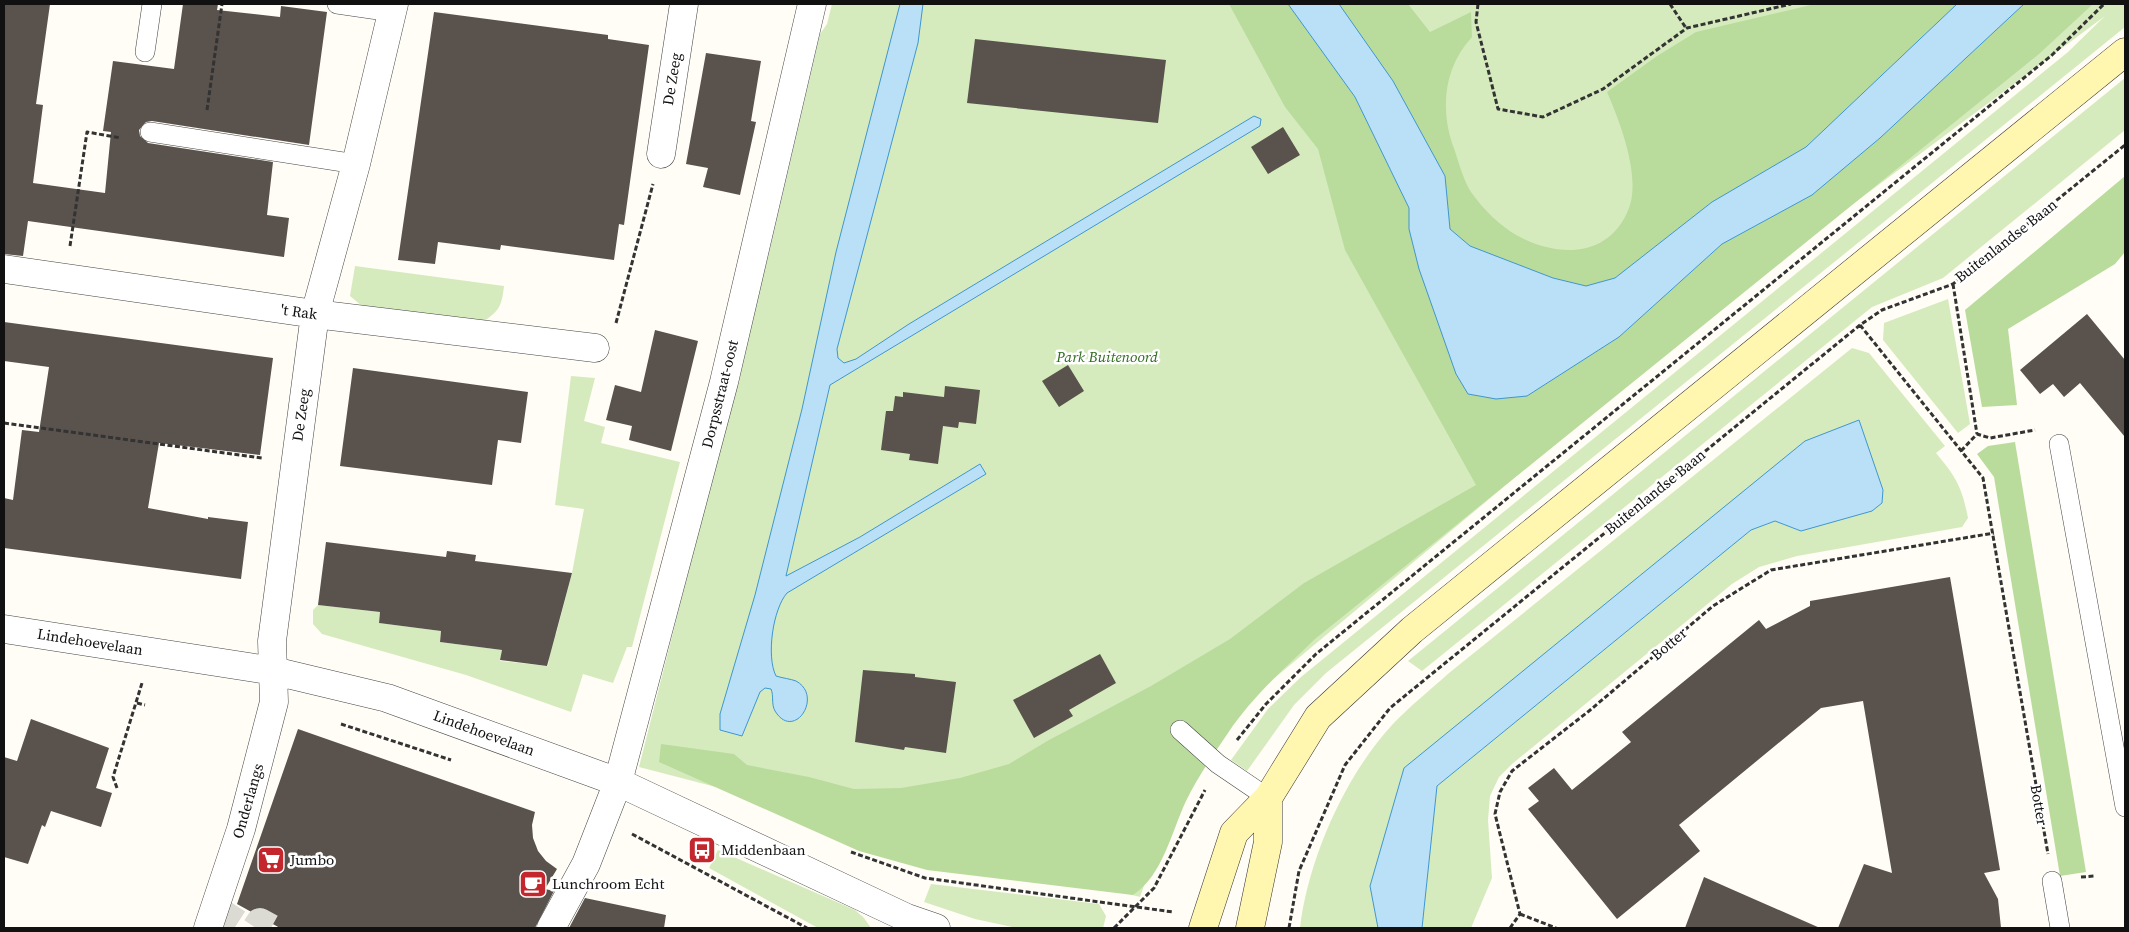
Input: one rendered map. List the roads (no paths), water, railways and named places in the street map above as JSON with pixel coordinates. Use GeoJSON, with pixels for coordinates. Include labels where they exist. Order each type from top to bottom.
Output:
{"type":"FeatureCollection","features":[{"type":"Feature","properties":{"kind":"street","name":"De Zeeg"},"geometry":{"type":"LineString","coordinates":[[661,154],[684,4]]}},
{"type":"Feature","properties":{"kind":"street","name":"Dorpsstraat-oost"},"geometry":{"type":"LineString","coordinates":[[618,782],[724,382],[812,4]]}},
{"type":"Feature","properties":{"kind":"street","name":"De Zeeg"},"geometry":{"type":"LineString","coordinates":[[274,671],[272,642],[315,314],[356,164],[393,8]]}},
{"type":"Feature","properties":{"kind":"street"},"geometry":{"type":"LineString","coordinates":[[1203,928],[1234,833],[1268,798],[1318,717],[1412,630],[2125,52]]}},
{"type":"Feature","properties":{"kind":"street","name":"'t Rak"},"geometry":{"type":"LineString","coordinates":[[4,269],[315,314],[595,348]]}},
{"type":"Feature","properties":{"kind":"street","name":"Lindehoevelaan"},"geometry":{"type":"LineString","coordinates":[[4,629],[274,671],[387,698],[618,782],[904,923],[936,928]]}},
{"type":"Feature","properties":{"kind":"street","name":"Onderlangs"},"geometry":{"type":"LineString","coordinates":[[208,928],[241,829],[265,740],[274,702],[274,671]]}},
{"type":"Feature","properties":{"kind":"street"},"geometry":{"type":"LineString","coordinates":[[551,928],[586,864],[618,782]]}},
{"type":"Feature","properties":{"kind":"street"},"geometry":{"type":"LineString","coordinates":[[1250,928],[1268,842],[1268,798]]}},
{"type":"Feature","properties":{"kind":"lane"},"geometry":{"type":"LineString","coordinates":[[145,52],[152,4]]}},
{"type":"Feature","properties":{"kind":"lane","name":"De Zeeg"},"geometry":{"type":"LineString","coordinates":[[337,4],[393,8]]}},
{"type":"Feature","properties":{"kind":"lane"},"geometry":{"type":"LineString","coordinates":[[150,132],[356,164]]}},
{"type":"Feature","properties":{"kind":"lane"},"geometry":{"type":"LineString","coordinates":[[2059,444],[2125,807]]}},
{"type":"Feature","properties":{"kind":"lane"},"geometry":{"type":"LineString","coordinates":[[1180,730],[1218,764],[1268,798]]}},
{"type":"Feature","properties":{"kind":"lane"},"geometry":{"type":"LineString","coordinates":[[2052,881],[2060,928]]}},
{"type":"Feature","properties":{"kind":"water"},"geometry":{"type":"Polygon","coordinates":[[[900,4],[923,4],[918,43],[837,349],[838,358],[844,363],[856,359],[909,324],[1254,116],[1261,119],[1260,126],[830,385],[786,576],[860,537],[980,464],[986,474],[787,593],[778,610],[772,633],[773,667],[776,676],[796,681],[804,688],[807,696],[807,705],[797,719],[790,722],[783,719],[775,711],[771,689],[765,688],[760,692],[742,736],[720,730],[720,714],[755,595],[802,409],[836,252],[900,4]]]}},
{"type":"Feature","properties":{"kind":"water"},"geometry":{"type":"Polygon","coordinates":[[[1288,4],[1339,4],[1393,81],[1445,176],[1450,229],[1470,246],[1553,278],[1586,286],[1615,278],[1712,202],[1806,147],[1957,4],[2024,4],[1880,138],[1812,195],[1722,244],[1619,337],[1527,396],[1496,399],[1468,394],[1456,374],[1419,269],[1409,229],[1409,208],[1355,97],[1288,4]]]}},
{"type":"Feature","properties":{"kind":"water"},"geometry":{"type":"Polygon","coordinates":[[[1859,420],[1883,490],[1882,503],[1872,511],[1801,531],[1775,521],[1751,530],[1437,786],[1422,928],[1378,928],[1370,886],[1404,768],[1805,441],[1859,420]]]}},
{"type":"Feature","properties":{"kind":"tunnel"},"geometry":{"type":"LineString","coordinates":[[214,908],[245,928]]}},
{"type":"Feature","properties":{"kind":"tunnel"},"geometry":{"type":"LineString","coordinates":[[256,928],[260,922],[271,928]]}},
{"type":"Feature","properties":{"kind":"place","name":"Middenbaan"},"geometry":{"type":"Point","coordinates":[702,850]}},
{"type":"Feature","properties":{"kind":"place","name":"Jumbo"},"geometry":{"type":"Point","coordinates":[271,860]}},
{"type":"Feature","properties":{"kind":"place","name":"Lunchroom Echt"},"geometry":{"type":"Point","coordinates":[533,884]}},
{"type":"Feature","properties":{"kind":"park label","name":"Park Buitenoord"},"geometry":{"type":"Point","coordinates":[1107,357]}}]}
